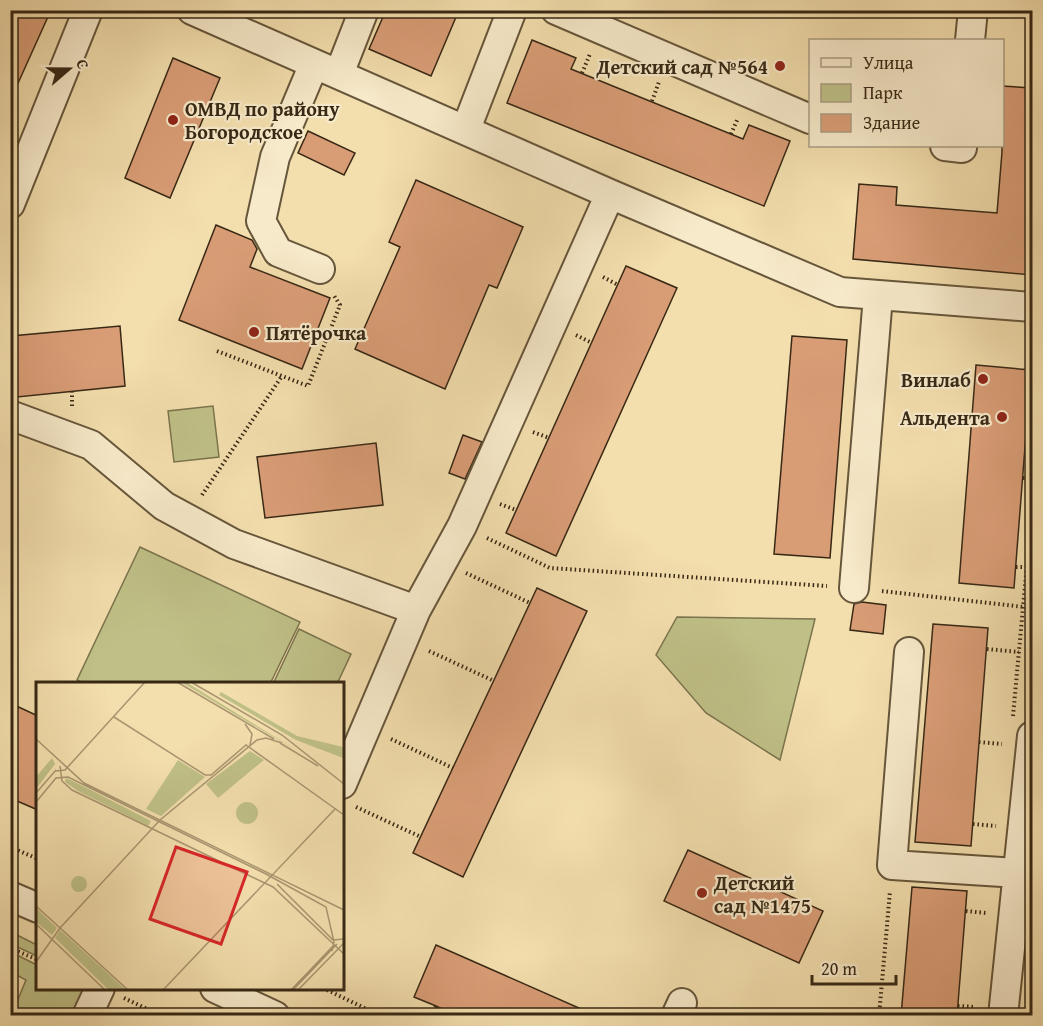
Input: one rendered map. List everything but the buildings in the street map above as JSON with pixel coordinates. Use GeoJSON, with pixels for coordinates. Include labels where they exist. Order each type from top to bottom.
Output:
{"type":"FeatureCollection","features":[{"type":"Feature","properties":{"kind":"street"},"geometry":{"type":"LineString","coordinates":[[10,204],[88,10]]}},
{"type":"Feature","properties":{"kind":"street"},"geometry":{"type":"LineString","coordinates":[[192,10],[610,194],[840,292],[1032,307]]}},
{"type":"Feature","properties":{"kind":"street"},"geometry":{"type":"LineString","coordinates":[[320,270],[278,252],[261,221],[275,157],[326,69],[364,10]]}},
{"type":"Feature","properties":{"kind":"street"},"geometry":{"type":"LineString","coordinates":[[466,129],[512,10]]}},
{"type":"Feature","properties":{"kind":"street"},"geometry":{"type":"LineString","coordinates":[[556,10],[809,119]]}},
{"type":"Feature","properties":{"kind":"street"},"geometry":{"type":"LineString","coordinates":[[970,39],[973,10]]}},
{"type":"Feature","properties":{"kind":"street"},"geometry":{"type":"LineString","coordinates":[[347,794],[366,728],[416,610],[462,526],[610,194]]}},
{"type":"Feature","properties":{"kind":"street"},"geometry":{"type":"LineString","coordinates":[[854,588],[878,296]]}},
{"type":"Feature","properties":{"kind":"street"},"geometry":{"type":"LineString","coordinates":[[10,415],[91,446],[164,506],[234,544],[416,610]]}},
{"type":"Feature","properties":{"kind":"street"},"geometry":{"type":"LineString","coordinates":[[909,651],[892,865],[1017,873]]}},
{"type":"Feature","properties":{"kind":"street"},"geometry":{"type":"LineString","coordinates":[[994,1012],[1017,873],[1021,741]]}},
{"type":"Feature","properties":{"kind":"street"},"geometry":{"type":"LineString","coordinates":[[10,896],[36,907]]}},
{"type":"Feature","properties":{"kind":"street"},"geometry":{"type":"LineString","coordinates":[[221,990],[258,1006]]}},
{"type":"Feature","properties":{"kind":"street"},"geometry":{"type":"LineString","coordinates":[[87,1016],[109,992]]}},
{"type":"Feature","properties":{"kind":"path"},"geometry":{"type":"LineString","coordinates":[[217,351],[308,386],[340,304],[320,270]]}},
{"type":"Feature","properties":{"kind":"path"},"geometry":{"type":"LineString","coordinates":[[186,519],[282,376]]}},
{"type":"Feature","properties":{"kind":"path"},"geometry":{"type":"LineString","coordinates":[[1023,478],[1032,478]]}},
{"type":"Feature","properties":{"kind":"path"},"geometry":{"type":"LineString","coordinates":[[462,526],[550,567],[854,588],[1024,607]]}},
{"type":"Feature","properties":{"kind":"path"},"geometry":{"type":"LineString","coordinates":[[443,562],[530,603]]}},
{"type":"Feature","properties":{"kind":"path"},"geometry":{"type":"LineString","coordinates":[[1016,567],[1028,567]]}},
{"type":"Feature","properties":{"kind":"path"},"geometry":{"type":"LineString","coordinates":[[404,639],[494,681]]}},
{"type":"Feature","properties":{"kind":"path"},"geometry":{"type":"LineString","coordinates":[[987,649],[1020,652]]}},
{"type":"Feature","properties":{"kind":"path"},"geometry":{"type":"LineString","coordinates":[[366,728],[453,768]]}},
{"type":"Feature","properties":{"kind":"path"},"geometry":{"type":"LineString","coordinates":[[979,742],[1021,741]]}},
{"type":"Feature","properties":{"kind":"path"},"geometry":{"type":"LineString","coordinates":[[347,794],[421,837]]}},
{"type":"Feature","properties":{"kind":"path"},"geometry":{"type":"LineString","coordinates":[[973,824],[1002,826]]}},
{"type":"Feature","properties":{"kind":"path"},"geometry":{"type":"LineString","coordinates":[[10,847],[36,858]]}},
{"type":"Feature","properties":{"kind":"path"},"geometry":{"type":"LineString","coordinates":[[879,1016],[892,865]]}},
{"type":"Feature","properties":{"kind":"path"},"geometry":{"type":"LineString","coordinates":[[966,911],[993,914]]}},
{"type":"Feature","properties":{"kind":"path"},"geometry":{"type":"LineString","coordinates":[[10,948],[36,959]]}},
{"type":"Feature","properties":{"kind":"path"},"geometry":{"type":"LineString","coordinates":[[327,990],[381,1016]]}},
{"type":"Feature","properties":{"kind":"path"},"geometry":{"type":"LineString","coordinates":[[109,992],[162,1016]]}},
{"type":"Feature","properties":{"kind":"path"},"geometry":{"type":"LineString","coordinates":[[432,1016],[436,1006]]}},
{"type":"Feature","properties":{"kind":"path"},"geometry":{"type":"LineString","coordinates":[[958,1006],[994,1012]]}},
{"type":"Feature","properties":{"kind":"green space"},"geometry":{"type":"Polygon","coordinates":[[[213,406],[219,457],[174,462],[168,411],[213,406]]]}},
{"type":"Feature","properties":{"kind":"green space"},"geometry":{"type":"Polygon","coordinates":[[[140,547],[300,622],[271,682],[82,682],[77,680],[140,547]]]}},
{"type":"Feature","properties":{"kind":"green space"},"geometry":{"type":"Polygon","coordinates":[[[677,617],[815,619],[780,760],[706,713],[656,655],[677,617]]]}},
{"type":"Feature","properties":{"kind":"green space"},"geometry":{"type":"Polygon","coordinates":[[[299,629],[351,654],[338,682],[274,682],[299,629]]]}},
{"type":"Feature","properties":{"kind":"green space"},"geometry":{"type":"Polygon","coordinates":[[[11,932],[36,944],[36,956],[11,944],[11,932]]]}},
{"type":"Feature","properties":{"kind":"green space"},"geometry":{"type":"Polygon","coordinates":[[[11,952],[36,964],[36,990],[88,990],[79,1015],[11,1016],[26,980],[11,972],[11,952]]]}},
{"type":"Feature","properties":{"kind":"place","name":"Детский сад №564"},"geometry":{"type":"Point","coordinates":[780,66]}},
{"type":"Feature","properties":{"kind":"place","name":"ОМВД по району Богородское"},"geometry":{"type":"Point","coordinates":[173,120]}},
{"type":"Feature","properties":{"kind":"place","name":"Пятёрочка"},"geometry":{"type":"Point","coordinates":[254,332]}},
{"type":"Feature","properties":{"kind":"place","name":"Винлаб"},"geometry":{"type":"Point","coordinates":[983,379]}},
{"type":"Feature","properties":{"kind":"place","name":"Альдента"},"geometry":{"type":"Point","coordinates":[1002,417]}},
{"type":"Feature","properties":{"kind":"place","name":"Детский сад №1475"},"geometry":{"type":"Point","coordinates":[702,893]}}]}
